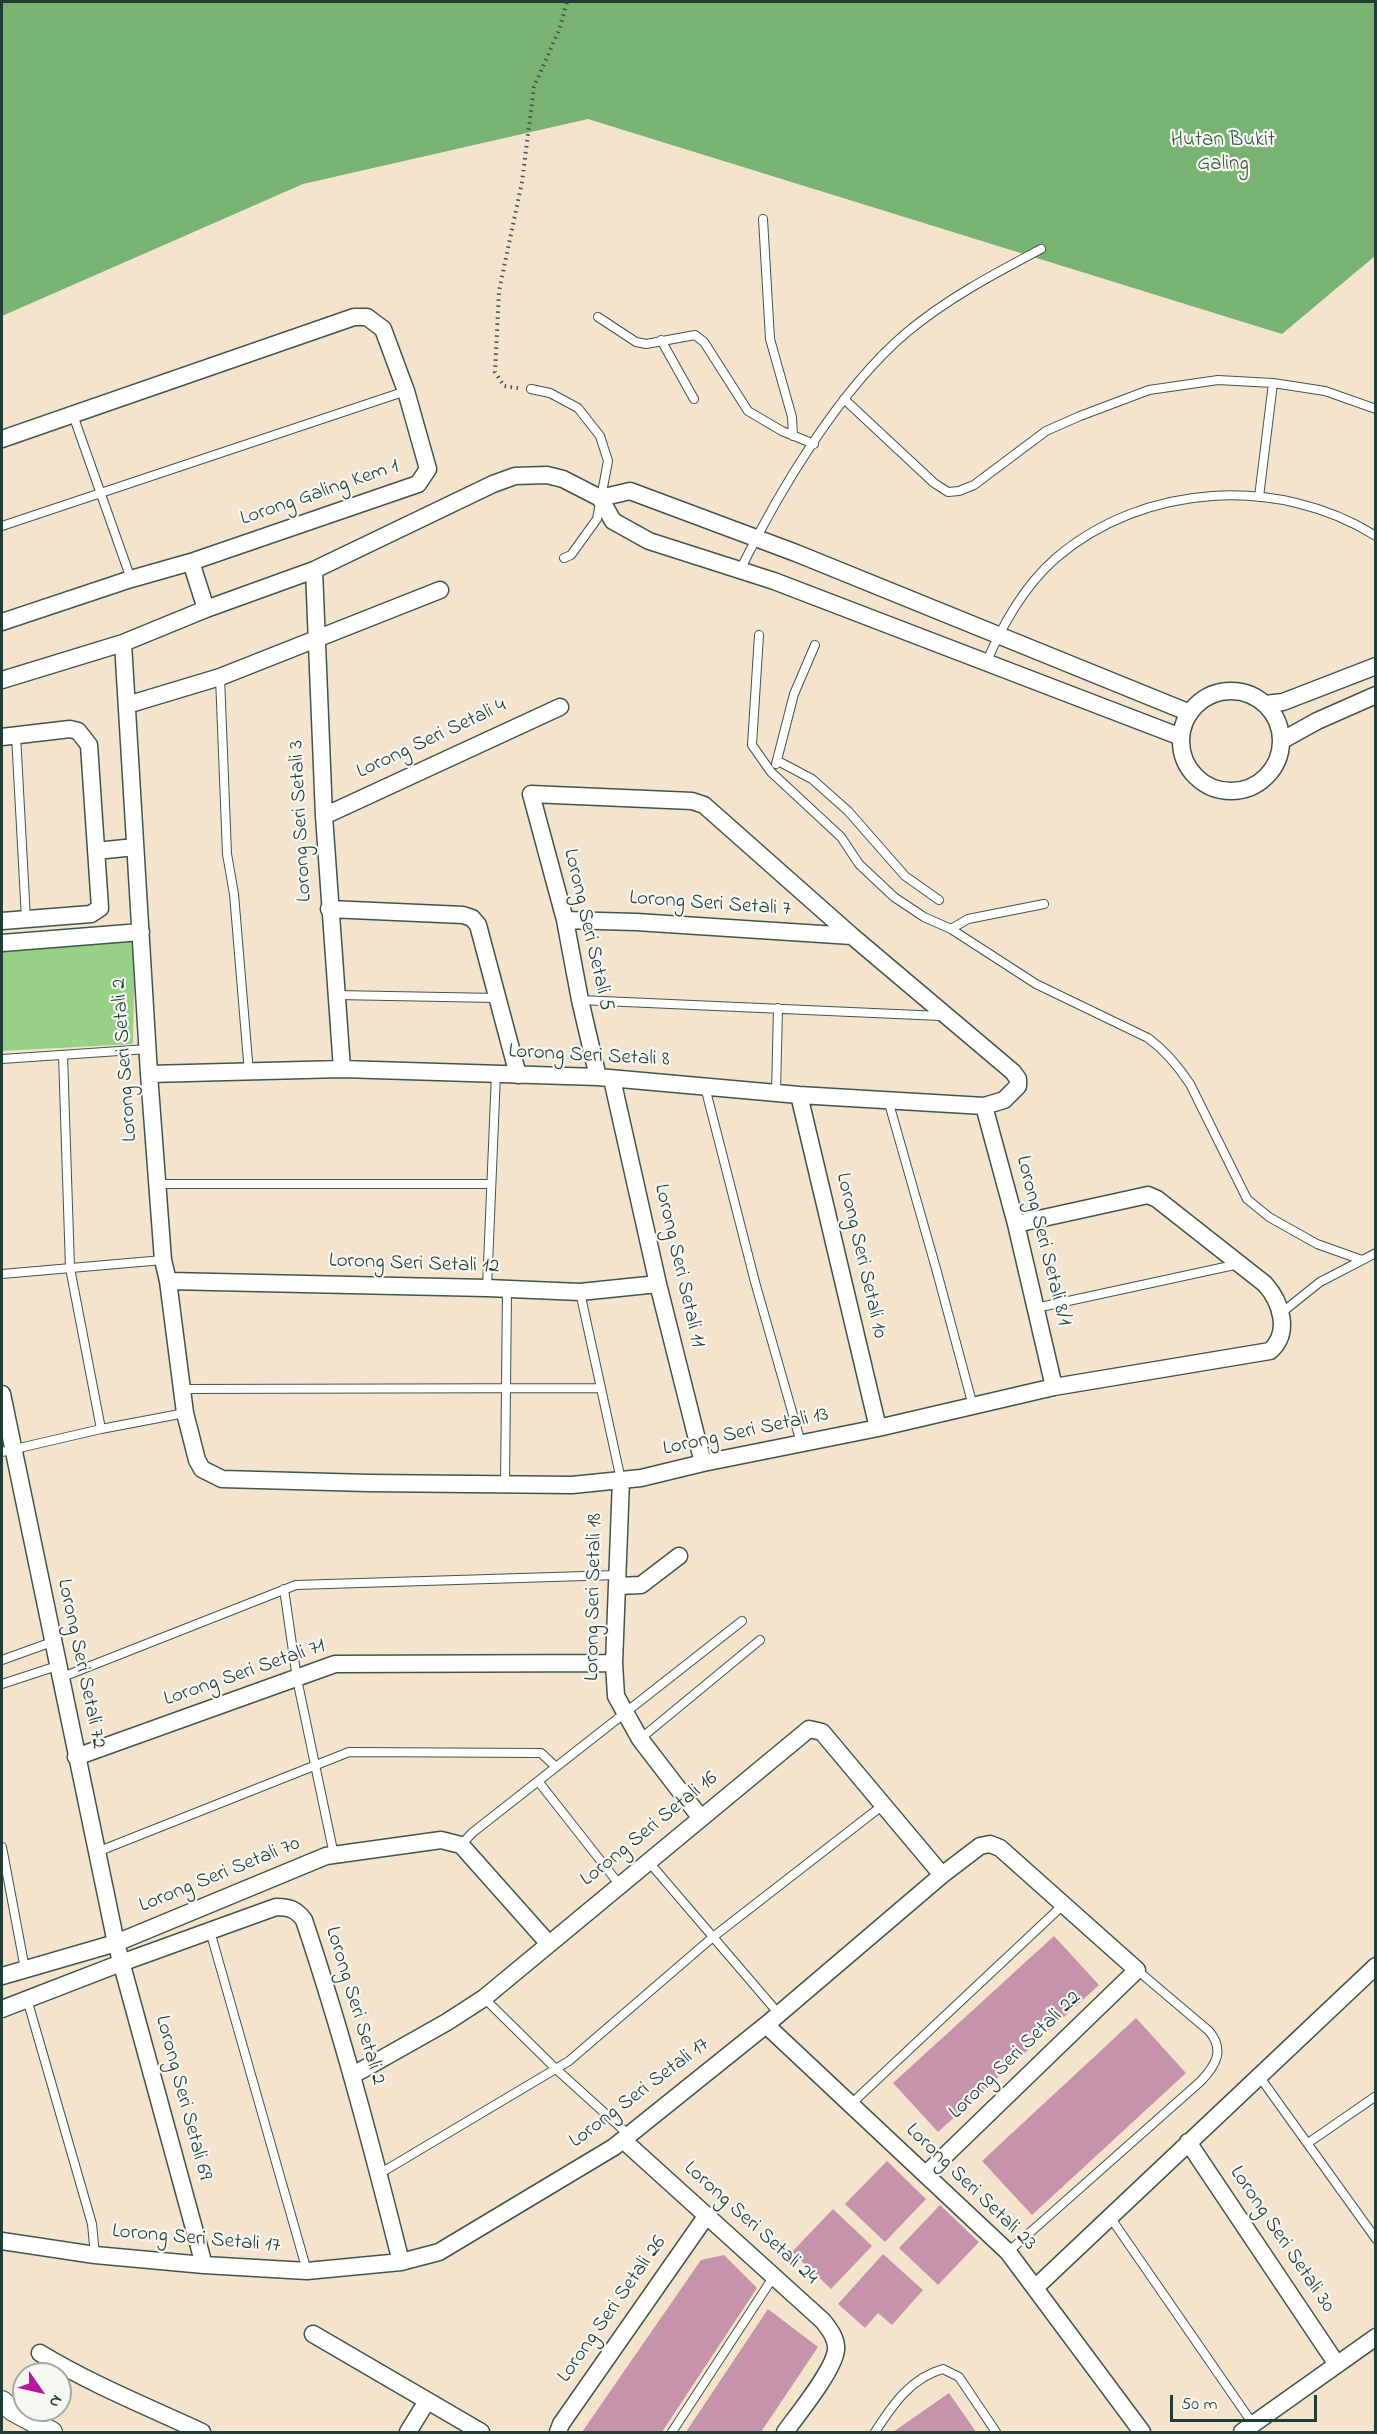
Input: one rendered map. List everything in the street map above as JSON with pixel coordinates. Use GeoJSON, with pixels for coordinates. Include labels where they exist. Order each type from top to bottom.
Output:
{"type":"FeatureCollection","features":[{"type":"Feature","properties":{"kind":"street","name":"Lorong Galing Kem 1"},"geometry":{"type":"LineString","coordinates":[[2,439],[354,317],[367,317],[383,329],[406,391],[428,469],[418,484],[191,562],[130,579],[2,622]]}},
{"type":"Feature","properties":{"kind":"street"},"geometry":{"type":"LineString","coordinates":[[2,680],[123,643],[206,609],[314,570],[493,484],[515,476],[547,475],[563,479],[600,498],[614,521],[650,541],[740,570],[1181,737]]}},
{"type":"Feature","properties":{"kind":"street"},"geometry":{"type":"LineString","coordinates":[[600,498],[630,491],[755,538],[1190,713]]}},
{"type":"Feature","properties":{"kind":"street"},"geometry":{"type":"LineString","coordinates":[[191,562],[206,609]]}},
{"type":"Feature","properties":{"kind":"street","name":"Lorong Seri Setali 3"},"geometry":{"type":"LineString","coordinates":[[314,570],[329,909],[342,1069]]}},
{"type":"Feature","properties":{"kind":"street"},"geometry":{"type":"LineString","coordinates":[[127,705],[220,677],[440,590]]}},
{"type":"Feature","properties":{"kind":"street","name":"Lorong Seri Setali 2"},"geometry":{"type":"LineString","coordinates":[[123,643],[149,1074],[163,1260],[168,1281],[185,1413],[197,1460],[202,1470]]}},
{"type":"Feature","properties":{"kind":"street"},"geometry":{"type":"LineString","coordinates":[[1265,704],[1283,702],[1376,666]]}},
{"type":"Feature","properties":{"kind":"street"},"geometry":{"type":"LineString","coordinates":[[1234,691],[1251,694],[1265,704],[1274,714],[1281,741],[1278,757],[1271,771],[1259,782],[1245,789],[1229,791],[1213,788],[1199,780],[1189,768],[1182,753],[1181,737],[1190,713],[1202,700],[1217,693],[1234,691]]}},
{"type":"Feature","properties":{"kind":"street"},"geometry":{"type":"LineString","coordinates":[[1281,741],[1317,721],[1376,695]]}},
{"type":"Feature","properties":{"kind":"street","name":"Lorong Seri Setali 4"},"geometry":{"type":"LineString","coordinates":[[324,816],[560,707]]}},
{"type":"Feature","properties":{"kind":"street"},"geometry":{"type":"LineString","coordinates":[[2,921],[97,912],[100,908],[89,745],[78,731],[70,729],[9,736]]}},
{"type":"Feature","properties":{"kind":"street","name":"Lorong Seri Setali 5"},"geometry":{"type":"LineString","coordinates":[[605,1078],[580,1000],[565,920],[531,794],[692,801],[704,805],[852,936]]}},
{"type":"Feature","properties":{"kind":"street"},"geometry":{"type":"LineString","coordinates":[[96,851],[135,847]]}},
{"type":"Feature","properties":{"kind":"street"},"geometry":{"type":"LineString","coordinates":[[329,909],[463,915],[472,918],[478,925],[518,1075]]}},
{"type":"Feature","properties":{"kind":"street","name":"Lorong Seri Setali 7"},"geometry":{"type":"LineString","coordinates":[[565,920],[636,922],[852,936]]}},
{"type":"Feature","properties":{"kind":"street"},"geometry":{"type":"LineString","coordinates":[[2,943],[141,932]]}},
{"type":"Feature","properties":{"kind":"street"},"geometry":{"type":"LineString","coordinates":[[852,936],[947,1017]]}},
{"type":"Feature","properties":{"kind":"street","name":"Lorong Seri Setali 8"},"geometry":{"type":"LineString","coordinates":[[149,1074],[342,1069],[605,1078],[799,1095],[984,1106],[1004,1100],[1018,1086],[1018,1079],[1013,1072],[947,1017]]}},
{"type":"Feature","properties":{"kind":"street","name":"Lorong Seri Setali 11"},"geometry":{"type":"LineString","coordinates":[[605,1078],[703,1462]]}},
{"type":"Feature","properties":{"kind":"street","name":"Lorong Seri Setali 10"},"geometry":{"type":"LineString","coordinates":[[799,1095],[878,1428]]}},
{"type":"Feature","properties":{"kind":"street","name":"Lorong Seri Setali 8/1"},"geometry":{"type":"LineString","coordinates":[[984,1106],[1016,1224],[1054,1387]]}},
{"type":"Feature","properties":{"kind":"street"},"geometry":{"type":"LineString","coordinates":[[1016,1224],[1148,1195],[1157,1199],[1266,1284],[1278,1301],[1280,1314]]}},
{"type":"Feature","properties":{"kind":"street","name":"Lorong Seri Setali 12"},"geometry":{"type":"LineString","coordinates":[[168,1281],[580,1292],[658,1284]]}},
{"type":"Feature","properties":{"kind":"street","name":"Lorong Seri Setali 13"},"geometry":{"type":"LineString","coordinates":[[202,1470],[222,1479],[572,1485],[641,1478],[703,1462],[878,1428],[1054,1387],[1270,1351],[1279,1340],[1282,1331],[1280,1314]]}},
{"type":"Feature","properties":{"kind":"street","name":"Lorong Seri Setali 72"},"geometry":{"type":"LineString","coordinates":[[2,1394],[7,1451],[52,1642],[116,1944]]}},
{"type":"Feature","properties":{"kind":"street","name":"Lorong Seri Setali 18"},"geometry":{"type":"LineString","coordinates":[[621,1480],[614,1663],[616,1696],[640,1739],[700,1817]]}},
{"type":"Feature","properties":{"kind":"street"},"geometry":{"type":"LineString","coordinates":[[617,1581],[641,1585],[679,1556]]}},
{"type":"Feature","properties":{"kind":"street","name":"Lorong Seri Setali 71"},"geometry":{"type":"LineString","coordinates":[[76,1757],[335,1664],[614,1663]]}},
{"type":"Feature","properties":{"kind":"street","name":"Lorong Seri Setali 16"},"geometry":{"type":"LineString","coordinates":[[353,2075],[447,2022],[483,1998],[809,1729],[822,1732],[942,1875]]}},
{"type":"Feature","properties":{"kind":"street","name":"Lorong Seri Setali 70"},"geometry":{"type":"LineString","coordinates":[[2,1976],[116,1944],[334,1855],[441,1840],[461,1845]]}},
{"type":"Feature","properties":{"kind":"street","name":"Lorong Seri Setali 17"},"geometry":{"type":"LineString","coordinates":[[2,2241],[95,2255],[204,2265],[308,2271],[401,2262],[439,2252],[626,2137],[773,2020],[942,1875],[980,1846],[990,1844],[1000,1848],[1137,1970]]}},
{"type":"Feature","properties":{"kind":"street"},"geometry":{"type":"LineString","coordinates":[[461,1845],[549,1944]]}},
{"type":"Feature","properties":{"kind":"street","name":"Lorong Seri Setali 2"},"geometry":{"type":"LineString","coordinates":[[2,2009],[121,1963],[276,1908],[288,1907],[299,1913],[304,1920],[353,2075],[401,2262]]}},
{"type":"Feature","properties":{"kind":"street","name":"Lorong Seri Setali 69"},"geometry":{"type":"LineString","coordinates":[[116,1944],[204,2265]]}},
{"type":"Feature","properties":{"kind":"street"},"geometry":{"type":"LineString","coordinates":[[1036,2287],[1376,1966]]}},
{"type":"Feature","properties":{"kind":"street","name":"Lorong Seri Setali 22"},"geometry":{"type":"LineString","coordinates":[[926,2174],[1137,1970]]}},
{"type":"Feature","properties":{"kind":"street","name":"Lorong Seri Setali 23"},"geometry":{"type":"LineString","coordinates":[[773,2020],[851,2104],[1008,2252],[1142,2433]]}},
{"type":"Feature","properties":{"kind":"street","name":"Lorong Seri Setali 24"},"geometry":{"type":"LineString","coordinates":[[626,2137],[707,2215],[824,2321],[833,2334],[837,2349],[833,2364],[785,2433]]}},
{"type":"Feature","properties":{"kind":"street","name":"Lorong Seri Setali 30"},"geometry":{"type":"LineString","coordinates":[[1188,2142],[1336,2363]]}},
{"type":"Feature","properties":{"kind":"street","name":"Lorong Seri Setali 26"},"geometry":{"type":"LineString","coordinates":[[558,2433],[561,2424],[707,2215]]}},
{"type":"Feature","properties":{"kind":"street"},"geometry":{"type":"LineString","coordinates":[[314,2334],[481,2433]]}},
{"type":"Feature","properties":{"kind":"street"},"geometry":{"type":"LineString","coordinates":[[1248,2428],[1336,2363],[1376,2337]]}},
{"type":"Feature","properties":{"kind":"street"},"geometry":{"type":"LineString","coordinates":[[40,2353],[74,2374],[108,2387],[202,2433]]}},
{"type":"Feature","properties":{"kind":"street"},"geometry":{"type":"LineString","coordinates":[[2,2401],[13,2411],[51,2433]]}},
{"type":"Feature","properties":{"kind":"street"},"geometry":{"type":"LineString","coordinates":[[408,2433],[427,2401]]}},
{"type":"Feature","properties":{"kind":"lane"},"geometry":{"type":"LineString","coordinates":[[763,219],[770,339],[792,417],[793,436]]}},
{"type":"Feature","properties":{"kind":"lane"},"geometry":{"type":"LineString","coordinates":[[740,570],[755,538],[814,444],[844,399],[883,355],[936,310],[965,291],[1041,249]]}},
{"type":"Feature","properties":{"kind":"lane"},"geometry":{"type":"LineString","coordinates":[[598,317],[636,342],[646,344],[695,334],[704,342],[748,411],[793,436],[814,444]]}},
{"type":"Feature","properties":{"kind":"lane"},"geometry":{"type":"LineString","coordinates":[[661,340],[694,399]]}},
{"type":"Feature","properties":{"kind":"lane"},"geometry":{"type":"LineString","coordinates":[[844,399],[934,483],[948,492],[959,491],[974,485],[1046,431],[1149,390],[1218,380],[1273,383],[1325,391],[1376,409]]}},
{"type":"Feature","properties":{"kind":"lane"},"geometry":{"type":"LineString","coordinates":[[1259,497],[1273,383]]}},
{"type":"Feature","properties":{"kind":"lane"},"geometry":{"type":"LineString","coordinates":[[531,389],[550,393],[578,408],[600,436],[608,461],[597,519],[571,555],[564,558]]}},
{"type":"Feature","properties":{"kind":"lane"},"geometry":{"type":"LineString","coordinates":[[2,526],[406,391]]}},
{"type":"Feature","properties":{"kind":"lane"},"geometry":{"type":"LineString","coordinates":[[73,415],[130,579]]}},
{"type":"Feature","properties":{"kind":"lane"},"geometry":{"type":"LineString","coordinates":[[986,663],[998,635],[1019,600],[1056,558],[1106,523],[1150,506],[1202,495],[1259,497],[1328,513],[1349,521],[1376,536]]}},
{"type":"Feature","properties":{"kind":"lane"},"geometry":{"type":"LineString","coordinates":[[759,635],[752,745],[771,772],[841,837],[860,864],[894,897],[924,917],[951,929],[1036,984],[1148,1038],[1160,1047],[1190,1084],[1247,1198],[1269,1217],[1317,1244],[1362,1260]]}},
{"type":"Feature","properties":{"kind":"lane"},"geometry":{"type":"LineString","coordinates":[[771,772],[778,761],[794,694],[815,645]]}},
{"type":"Feature","properties":{"kind":"lane"},"geometry":{"type":"LineString","coordinates":[[220,677],[227,854],[234,894],[249,1073]]}},
{"type":"Feature","properties":{"kind":"lane"},"geometry":{"type":"LineString","coordinates":[[9,736],[26,919]]}},
{"type":"Feature","properties":{"kind":"lane"},"geometry":{"type":"LineString","coordinates":[[778,761],[812,779],[848,811],[905,876],[939,900]]}},
{"type":"Feature","properties":{"kind":"lane"},"geometry":{"type":"LineString","coordinates":[[951,929],[968,919],[1044,904]]}},
{"type":"Feature","properties":{"kind":"lane"},"geometry":{"type":"LineString","coordinates":[[336,995],[497,998]]}},
{"type":"Feature","properties":{"kind":"lane"},"geometry":{"type":"LineString","coordinates":[[580,1000],[947,1017]]}},
{"type":"Feature","properties":{"kind":"lane"},"geometry":{"type":"LineString","coordinates":[[776,1093],[778,1008]]}},
{"type":"Feature","properties":{"kind":"lane"},"geometry":{"type":"LineString","coordinates":[[2,1059],[148,1049]]}},
{"type":"Feature","properties":{"kind":"lane"},"geometry":{"type":"LineString","coordinates":[[63,1055],[70,1268],[101,1429]]}},
{"type":"Feature","properties":{"kind":"lane"},"geometry":{"type":"LineString","coordinates":[[487,1288],[496,1074]]}},
{"type":"Feature","properties":{"kind":"lane"},"geometry":{"type":"LineString","coordinates":[[705,1087],[755,1281],[801,1443]]}},
{"type":"Feature","properties":{"kind":"lane"},"geometry":{"type":"LineString","coordinates":[[888,1100],[973,1406]]}},
{"type":"Feature","properties":{"kind":"lane"},"geometry":{"type":"LineString","coordinates":[[157,1184],[491,1184]]}},
{"type":"Feature","properties":{"kind":"lane"},"geometry":{"type":"LineString","coordinates":[[1280,1314],[1320,1282],[1376,1253]]}},
{"type":"Feature","properties":{"kind":"lane"},"geometry":{"type":"LineString","coordinates":[[2,1274],[163,1260]]}},
{"type":"Feature","properties":{"kind":"lane"},"geometry":{"type":"LineString","coordinates":[[1036,1308],[1240,1264]]}},
{"type":"Feature","properties":{"kind":"lane"},"geometry":{"type":"LineString","coordinates":[[505,1484],[507,1290]]}},
{"type":"Feature","properties":{"kind":"lane"},"geometry":{"type":"LineString","coordinates":[[580,1292],[621,1480]]}},
{"type":"Feature","properties":{"kind":"lane"},"geometry":{"type":"LineString","coordinates":[[182,1389],[601,1388]]}},
{"type":"Feature","properties":{"kind":"lane"},"geometry":{"type":"LineString","coordinates":[[7,1451],[101,1429],[185,1413]]}},
{"type":"Feature","properties":{"kind":"lane"},"geometry":{"type":"LineString","coordinates":[[2,1684],[58,1672],[296,1585],[617,1581]]}},
{"type":"Feature","properties":{"kind":"lane"},"geometry":{"type":"LineString","coordinates":[[284,1589],[297,1679],[334,1855]]}},
{"type":"Feature","properties":{"kind":"lane"},"geometry":{"type":"LineString","coordinates":[[461,1845],[472,1833],[742,1621]]}},
{"type":"Feature","properties":{"kind":"lane"},"geometry":{"type":"LineString","coordinates":[[640,1739],[760,1640]]}},
{"type":"Feature","properties":{"kind":"lane"},"geometry":{"type":"LineString","coordinates":[[2,1660],[52,1642]]}},
{"type":"Feature","properties":{"kind":"lane"},"geometry":{"type":"LineString","coordinates":[[96,1853],[349,1752],[541,1753],[556,1767]]}},
{"type":"Feature","properties":{"kind":"lane"},"geometry":{"type":"LineString","coordinates":[[538,1781],[619,1884]]}},
{"type":"Feature","properties":{"kind":"lane"},"geometry":{"type":"LineString","coordinates":[[379,2174],[581,2052],[713,1937],[883,1805]]}},
{"type":"Feature","properties":{"kind":"lane"},"geometry":{"type":"LineString","coordinates":[[2,1847],[25,1969]]}},
{"type":"Feature","properties":{"kind":"lane"},"geometry":{"type":"LineString","coordinates":[[648,1861],[713,1937],[773,2020]]}},
{"type":"Feature","properties":{"kind":"lane"},"geometry":{"type":"LineString","coordinates":[[851,2104],[1063,1905]]}},
{"type":"Feature","properties":{"kind":"lane"},"geometry":{"type":"LineString","coordinates":[[210,1931],[308,2271]]}},
{"type":"Feature","properties":{"kind":"lane"},"geometry":{"type":"LineString","coordinates":[[1008,2252],[1202,2082],[1216,2059],[1216,2039],[1209,2031],[1137,1970]]}},
{"type":"Feature","properties":{"kind":"lane"},"geometry":{"type":"LineString","coordinates":[[483,1998],[626,2137]]}},
{"type":"Feature","properties":{"kind":"lane"},"geometry":{"type":"LineString","coordinates":[[27,1999],[92,2224],[95,2255]]}},
{"type":"Feature","properties":{"kind":"lane"},"geometry":{"type":"LineString","coordinates":[[1259,2075],[1376,2239]]}},
{"type":"Feature","properties":{"kind":"lane"},"geometry":{"type":"LineString","coordinates":[[1308,2143],[1376,2096]]}},
{"type":"Feature","properties":{"kind":"lane"},"geometry":{"type":"LineString","coordinates":[[1110,2217],[1248,2428]]}},
{"type":"Feature","properties":{"kind":"lane"},"geometry":{"type":"LineString","coordinates":[[672,2433],[774,2276]]}},
{"type":"Feature","properties":{"kind":"lane"},"geometry":{"type":"LineString","coordinates":[[875,2433],[900,2396],[918,2381],[943,2369],[959,2377],[996,2433]]}},
{"type":"Feature","properties":{"kind":"path"},"geometry":{"type":"LineString","coordinates":[[531,389],[504,386],[495,372],[499,291],[522,182],[534,87],[559,30],[567,2]]}},
{"type":"Feature","properties":{"kind":"green space","name":"Hutan Bukit Galing"},"geometry":{"type":"Polygon","coordinates":[[[2,2],[1375,2],[1375,256],[1282,334],[588,119],[303,184],[2,316],[2,2]]]}},
{"type":"Feature","properties":{"kind":"green space"},"geometry":{"type":"Polygon","coordinates":[[[135,931],[133,1044],[2,1051],[2,947],[135,931]]]}},
{"type":"Feature","properties":{"kind":"building"},"geometry":{"type":"Polygon","coordinates":[[[1054,1936],[1099,1985],[938,2132],[893,2083],[1054,1936]]]}},
{"type":"Feature","properties":{"kind":"building"},"geometry":{"type":"Polygon","coordinates":[[[1136,2018],[1186,2073],[1032,2215],[982,2161],[1136,2018]]]}},
{"type":"Feature","properties":{"kind":"building"},"geometry":{"type":"Polygon","coordinates":[[[887,2161],[926,2199],[885,2242],[845,2204],[887,2161]]]}},
{"type":"Feature","properties":{"kind":"building"},"geometry":{"type":"Polygon","coordinates":[[[940,2205],[979,2242],[938,2285],[899,2248],[940,2205]]]}},
{"type":"Feature","properties":{"kind":"building"},"geometry":{"type":"Polygon","coordinates":[[[833,2209],[872,2246],[831,2289],[792,2252],[833,2209]]]}},
{"type":"Feature","properties":{"kind":"building"},"geometry":{"type":"Polygon","coordinates":[[[883,2254],[923,2290],[892,2325],[878,2313],[865,2328],[838,2304],[883,2254]]]}},
{"type":"Feature","properties":{"kind":"building"},"geometry":{"type":"Polygon","coordinates":[[[724,2255],[757,2288],[662,2432],[582,2432],[701,2260],[724,2255]]]}},
{"type":"Feature","properties":{"kind":"building"},"geometry":{"type":"Polygon","coordinates":[[[768,2309],[818,2347],[761,2432],[686,2432],[768,2309]]]}},
{"type":"Feature","properties":{"kind":"building"},"geometry":{"type":"Polygon","coordinates":[[[949,2393],[976,2432],[893,2432],[949,2393]]]}}]}
